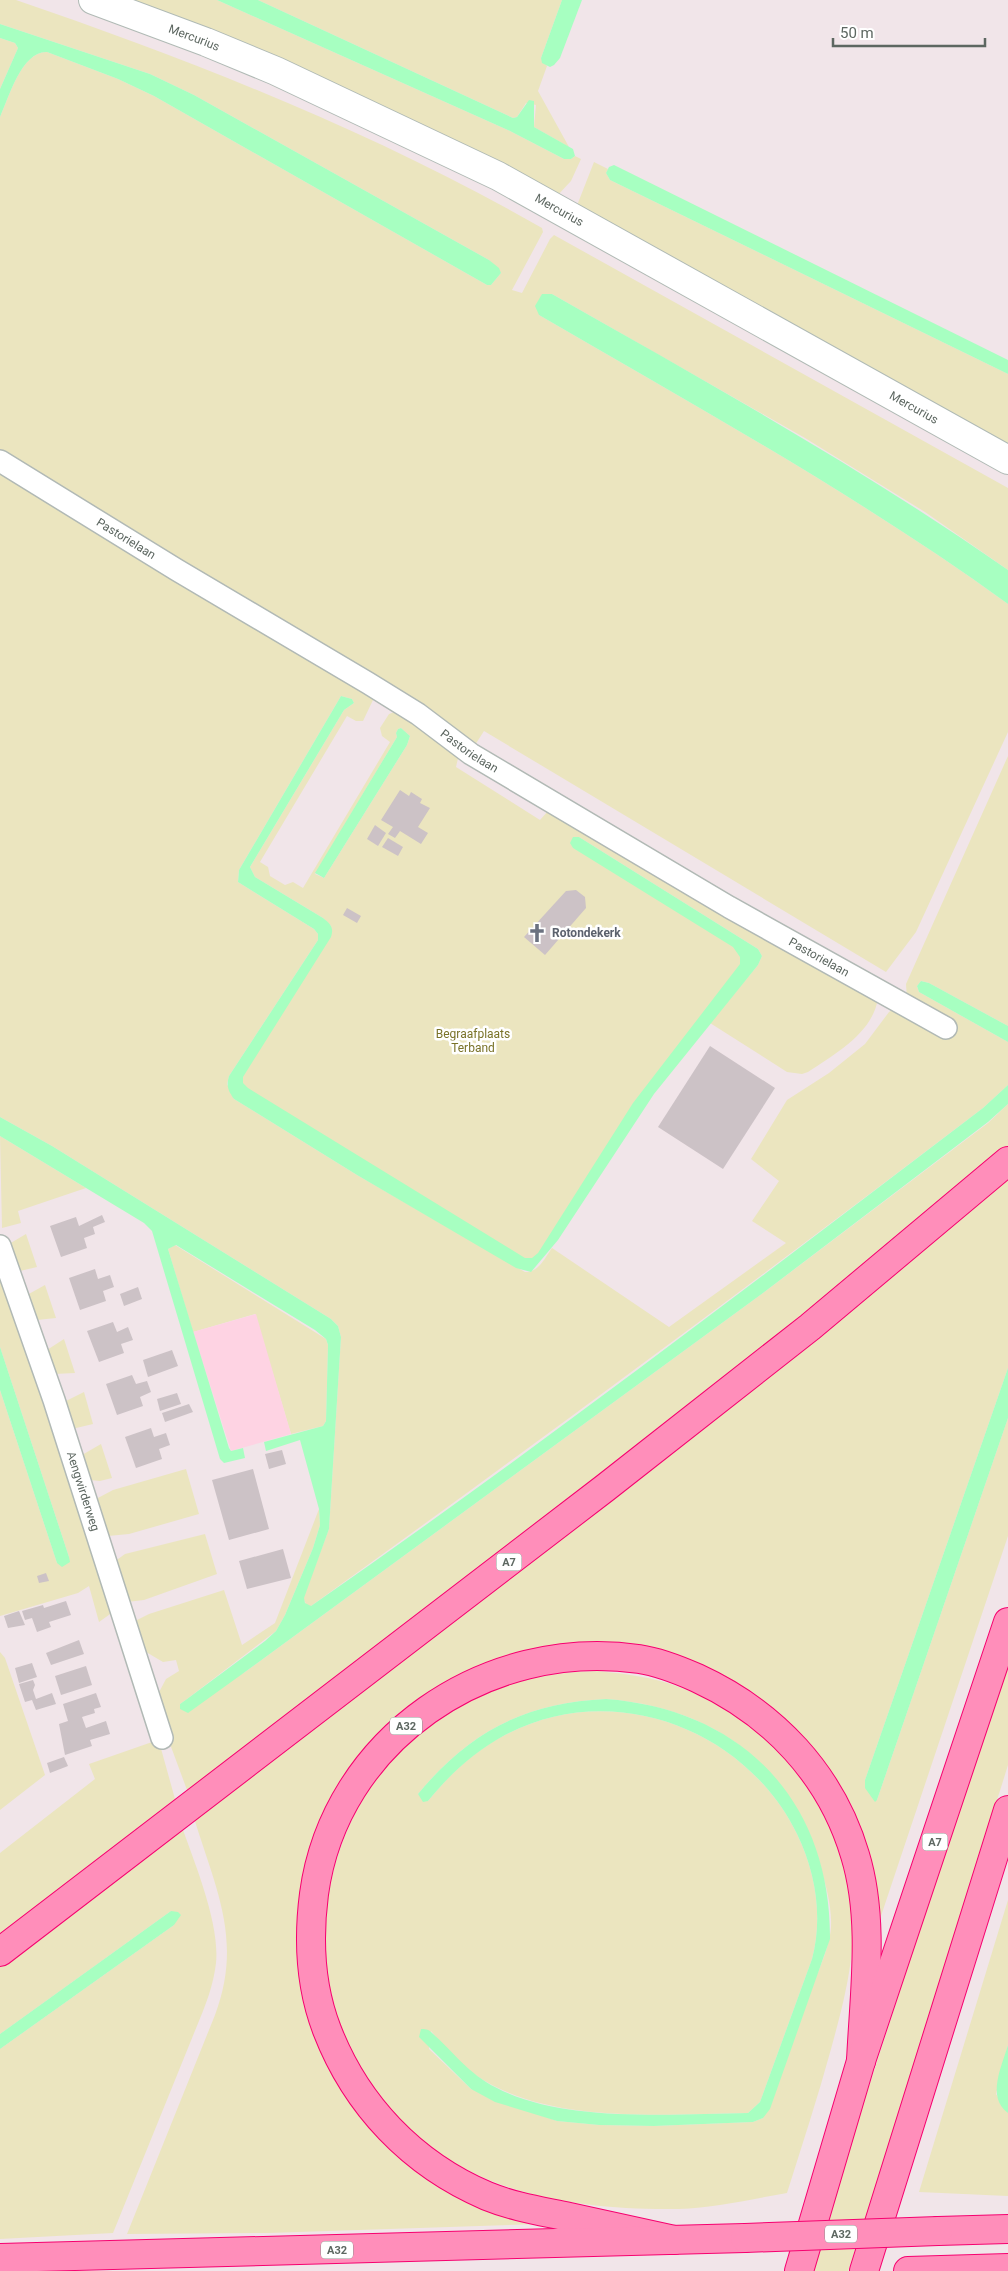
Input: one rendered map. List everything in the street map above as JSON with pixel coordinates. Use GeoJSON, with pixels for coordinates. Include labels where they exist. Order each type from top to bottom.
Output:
{"type":"FeatureCollection","features":[{"type":"Feature","properties":{"kind":"highway","name":"A7"},"geometry":{"type":"LineString","coordinates":[[0,1952],[636,1464],[810,1327],[1008,1161]]}},
{"type":"Feature","properties":{"kind":"highway","name":"A7"},"geometry":{"type":"LineString","coordinates":[[799,2271],[861,2061],[1008,1622]]}},
{"type":"Feature","properties":{"kind":"highway","name":"A32"},"geometry":{"type":"LineString","coordinates":[[674,2240],[520,2208],[486,2195],[450,2177],[410,2150],[381,2122],[354,2087],[336,2052],[323,2018],[314,1981],[310,1942],[312,1909],[317,1874],[329,1836],[345,1803],[366,1769],[393,1737],[424,1711],[454,1693],[487,1678],[530,1664],[565,1658],[606,1657],[641,1659],[678,1669],[715,1687],[754,1710],[795,1747],[827,1789],[847,1829],[857,1858],[865,1904],[866,1932],[861,2061]]}},
{"type":"Feature","properties":{"kind":"highway"},"geometry":{"type":"LineString","coordinates":[[864,2271],[1008,1810]]}},
{"type":"Feature","properties":{"kind":"highway"},"geometry":{"type":"LineString","coordinates":[[981,1892],[1008,1848]]}},
{"type":"Feature","properties":{"kind":"highway","name":"A32"},"geometry":{"type":"LineString","coordinates":[[0,2258],[1008,2229]]}},
{"type":"Feature","properties":{"kind":"highway"},"geometry":{"type":"LineString","coordinates":[[908,2271],[1008,2268]]}},
{"type":"Feature","properties":{"kind":"street","name":"Mercurius"},"geometry":{"type":"LineString","coordinates":[[93,0],[206,42],[276,71],[498,176],[1008,460]]}},
{"type":"Feature","properties":{"kind":"street","name":"Pastorielaan"},"geometry":{"type":"LineString","coordinates":[[0,461],[177,570],[418,714],[467,751],[488,764],[729,907],[946,1028]]}},
{"type":"Feature","properties":{"kind":"street","name":"Aengwirderweg"},"geometry":{"type":"LineString","coordinates":[[0,1246],[54,1400],[162,1738]]}},
{"type":"Feature","properties":{"kind":"green space"},"geometry":{"type":"Polygon","coordinates":[[[0,0],[16,0],[84,24],[218,74],[285,102],[415,161],[479,193],[542,228],[543,232],[512,290],[522,293],[550,239],[554,235],[1008,488],[1008,570],[925,512],[805,438],[552,294],[542,294],[539,315],[718,418],[836,489],[952,564],[1008,604],[1008,732],[916,932],[886,972],[484,731],[475,745],[0,457],[0,117],[12,87],[24,67],[30,59],[38,54],[47,52],[118,79],[154,96],[487,285],[491,285],[501,273],[489,260],[194,95],[150,74],[0,24],[0,0]]]}},
{"type":"Feature","properties":{"kind":"green space"},"geometry":{"type":"Polygon","coordinates":[[[120,0],[217,0],[510,131],[564,159],[571,159],[575,156],[581,159],[571,181],[556,197],[120,0]]]}},
{"type":"Feature","properties":{"kind":"green space"},"geometry":{"type":"Polygon","coordinates":[[[258,0],[562,0],[541,58],[547,66],[538,91],[569,147],[534,127],[536,105],[526,103],[517,117],[513,118],[258,0]]]}},
{"type":"Feature","properties":{"kind":"green space"},"geometry":{"type":"Polygon","coordinates":[[[0,38],[15,43],[18,48],[0,89],[0,38]]]}},
{"type":"Feature","properties":{"kind":"green space"},"geometry":{"type":"Polygon","coordinates":[[[594,162],[608,169],[606,173],[610,180],[1008,374],[1008,450],[576,208],[594,162]]]}},
{"type":"Feature","properties":{"kind":"green space","name":"Begraafplaats Terband"},"geometry":{"type":"Polygon","coordinates":[[[0,470],[370,693],[373,700],[363,721],[356,721],[347,716],[260,862],[268,867],[270,876],[285,885],[293,882],[303,888],[390,742],[382,736],[380,728],[389,714],[397,711],[423,724],[459,754],[456,767],[540,820],[548,811],[559,812],[728,915],[878,998],[869,1022],[841,1050],[808,1072],[802,1074],[787,1072],[710,1023],[758,965],[762,956],[758,949],[579,837],[574,837],[572,840],[754,953],[704,1022],[652,1082],[619,1130],[538,1261],[527,1266],[517,1262],[370,1180],[234,1093],[232,1086],[331,926],[323,918],[255,877],[250,867],[344,710],[354,703],[352,699],[341,696],[239,870],[238,882],[314,929],[318,934],[318,940],[229,1076],[227,1084],[234,1099],[357,1175],[525,1272],[534,1270],[552,1248],[669,1327],[786,1243],[752,1221],[779,1181],[751,1159],[787,1100],[829,1073],[865,1044],[889,1012],[898,1006],[950,1036],[956,1027],[907,999],[906,984],[1008,756],[1008,1026],[929,983],[921,981],[917,986],[919,992],[1008,1042],[1008,1085],[983,1108],[732,1297],[311,1606],[307,1606],[303,1598],[329,1529],[341,1337],[338,1326],[331,1319],[52,1146],[0,1117],[0,470]],[[401,728],[398,729],[397,737],[315,874],[324,878],[407,745],[410,736],[401,728]]]}},
{"type":"Feature","properties":{"kind":"green space"},"geometry":{"type":"Polygon","coordinates":[[[1008,1104],[1008,1148],[785,1336],[269,1731],[187,1790],[170,1744],[157,1696],[166,1679],[179,1671],[176,1660],[163,1662],[141,1649],[133,1622],[149,1614],[224,1590],[242,1645],[275,1623],[319,1509],[320,1525],[313,1548],[285,1615],[276,1631],[180,1704],[180,1709],[245,1672],[763,1293],[988,1123],[1008,1104]]]}},
{"type":"Feature","properties":{"kind":"green space"},"geometry":{"type":"Polygon","coordinates":[[[0,1136],[86,1188],[18,1211],[21,1223],[2,1228],[0,1136]]]}},
{"type":"Feature","properties":{"kind":"green space"},"geometry":{"type":"Polygon","coordinates":[[[1008,1177],[1008,1368],[865,1780],[877,1800],[1008,1418],[1008,1536],[880,1919],[875,1918],[790,1730],[599,1648],[403,1716],[304,1895],[349,2094],[538,2224],[268,2233],[127,2234],[215,2015],[223,1988],[227,1963],[223,1915],[218,1892],[194,1818],[1008,1177]]]}},
{"type":"Feature","properties":{"kind":"green space"},"geometry":{"type":"Polygon","coordinates":[[[26,1234],[37,1267],[20,1271],[9,1244],[26,1234]]]}},
{"type":"Feature","properties":{"kind":"green space"},"geometry":{"type":"Polygon","coordinates":[[[175,1245],[326,1339],[328,1345],[326,1421],[323,1426],[291,1434],[255,1314],[193,1332],[168,1249],[175,1245]]]}},
{"type":"Feature","properties":{"kind":"green space"},"geometry":{"type":"Polygon","coordinates":[[[0,1271],[113,1612],[99,1622],[89,1586],[78,1593],[0,1616],[0,1390],[57,1563],[69,1562],[69,1557],[0,1347],[0,1271]]]}},
{"type":"Feature","properties":{"kind":"green space"},"geometry":{"type":"Polygon","coordinates":[[[45,1285],[56,1318],[37,1320],[27,1295],[45,1285]]]}},
{"type":"Feature","properties":{"kind":"green space"},"geometry":{"type":"Polygon","coordinates":[[[64,1339],[75,1373],[54,1374],[47,1350],[64,1339]]]}},
{"type":"Feature","properties":{"kind":"green space"},"geometry":{"type":"Polygon","coordinates":[[[84,1392],[93,1424],[72,1429],[64,1402],[84,1392]]]}},
{"type":"Feature","properties":{"kind":"green space"},"geometry":{"type":"Polygon","coordinates":[[[101,1444],[112,1478],[100,1481],[90,1480],[82,1455],[101,1444]]]}},
{"type":"Feature","properties":{"kind":"green space"},"geometry":{"type":"Polygon","coordinates":[[[186,1469],[199,1514],[129,1534],[108,1536],[96,1499],[113,1490],[186,1469]]]}},
{"type":"Feature","properties":{"kind":"green space"},"geometry":{"type":"Polygon","coordinates":[[[205,1534],[217,1574],[144,1600],[127,1602],[114,1562],[125,1554],[205,1534]]]}},
{"type":"Feature","properties":{"kind":"green space"},"geometry":{"type":"Polygon","coordinates":[[[0,1652],[5,1658],[45,1775],[0,1810],[0,1652]]]}},
{"type":"Feature","properties":{"kind":"green space"},"geometry":{"type":"Polygon","coordinates":[[[1008,1659],[1008,1765],[871,2202],[848,2271],[812,2271],[831,2203],[1008,1659]]]}},
{"type":"Feature","properties":{"kind":"green space"},"geometry":{"type":"Polygon","coordinates":[[[598,1671],[649,1678],[679,1687],[717,1705],[752,1728],[783,1757],[809,1790],[829,1826],[844,1866],[851,1907],[851,1962],[831,2049],[787,2193],[720,2205],[656,2209],[585,2204],[539,2196],[494,2182],[473,2173],[435,2150],[402,2121],[373,2088],[361,2069],[340,2023],[328,1975],[325,1927],[332,1878],[347,1831],[370,1788],[401,1749],[440,1717],[458,1706],[477,1696],[516,1682],[577,1672],[598,1671]],[[606,1699],[550,1707],[525,1714],[501,1724],[479,1737],[458,1753],[418,1794],[428,1801],[463,1764],[483,1748],[505,1735],[546,1719],[588,1712],[631,1713],[672,1723],[710,1741],[744,1766],[774,1797],[797,1834],[809,1864],[816,1896],[817,1912],[817,1928],[812,1959],[760,2102],[748,2113],[644,2115],[572,2110],[538,2103],[506,2092],[477,2076],[458,2061],[431,2031],[429,2049],[471,2089],[557,2121],[599,2125],[654,2126],[753,2122],[763,2118],[827,1947],[831,1931],[831,1912],[825,1884],[806,1829],[789,1797],[767,1770],[741,1746],[712,1728],[680,1714],[644,1704],[606,1699]]]}},
{"type":"Feature","properties":{"kind":"green space"},"geometry":{"type":"Polygon","coordinates":[[[155,1741],[160,1745],[175,1799],[0,1936],[0,1853],[95,1779],[89,1764],[155,1741]]]}},
{"type":"Feature","properties":{"kind":"green space"},"geometry":{"type":"Polygon","coordinates":[[[182,1827],[200,1876],[214,1930],[216,1947],[215,1969],[205,2005],[113,2233],[0,2239],[0,2049],[174,1925],[171,1911],[0,2034],[0,1965],[182,1827]]]}},
{"type":"Feature","properties":{"kind":"green space"},"geometry":{"type":"Polygon","coordinates":[[[1008,1900],[1008,2045],[996,2094],[1008,2113],[1008,2196],[919,2192],[1008,1900]]]}},
{"type":"Feature","properties":{"kind":"sand"},"geometry":{"type":"Polygon","coordinates":[[[256,1314],[291,1434],[231,1451],[193,1332],[256,1314]]]}},
{"type":"Feature","properties":{"kind":"shaded area"},"geometry":{"type":"Polygon","coordinates":[[[217,0],[258,0],[513,118],[517,117],[529,100],[534,101],[534,127],[573,149],[575,156],[571,159],[564,159],[510,131],[217,0]]]}},
{"type":"Feature","properties":{"kind":"shaded area"},"geometry":{"type":"Polygon","coordinates":[[[562,0],[582,0],[560,58],[550,67],[542,63],[541,58],[562,0]]]}},
{"type":"Feature","properties":{"kind":"shaded area"},"geometry":{"type":"Polygon","coordinates":[[[0,24],[150,74],[194,95],[489,260],[499,268],[501,273],[491,285],[487,285],[154,96],[118,79],[47,52],[38,54],[30,59],[24,67],[12,87],[0,117],[0,89],[18,48],[15,43],[0,38],[0,24]]]}},
{"type":"Feature","properties":{"kind":"shaded area"},"geometry":{"type":"Polygon","coordinates":[[[614,165],[1008,360],[1008,374],[610,180],[606,173],[609,167],[614,165]]]}},
{"type":"Feature","properties":{"kind":"shaded area"},"geometry":{"type":"Polygon","coordinates":[[[542,294],[552,294],[726,393],[840,461],[953,532],[1008,570],[1008,604],[952,564],[836,489],[718,418],[539,315],[535,306],[542,294]]]}},
{"type":"Feature","properties":{"kind":"shaded area"},"geometry":{"type":"Polygon","coordinates":[[[341,696],[352,699],[354,703],[344,710],[250,867],[255,877],[323,918],[330,924],[332,931],[331,937],[243,1077],[243,1083],[248,1088],[525,1258],[532,1258],[538,1253],[633,1103],[740,964],[740,957],[733,947],[573,848],[570,843],[573,837],[579,837],[758,949],[762,956],[758,965],[654,1094],[558,1240],[531,1272],[516,1268],[357,1175],[234,1099],[228,1088],[229,1076],[318,940],[318,934],[314,929],[238,882],[239,870],[341,696]]]}},
{"type":"Feature","properties":{"kind":"shaded area"},"geometry":{"type":"Polygon","coordinates":[[[401,728],[410,736],[407,745],[324,878],[315,873],[397,737],[398,729],[401,728]]]}},
{"type":"Feature","properties":{"kind":"shaded area"},"geometry":{"type":"Polygon","coordinates":[[[921,981],[929,983],[1008,1026],[1008,1042],[919,992],[917,986],[921,981]]]}},
{"type":"Feature","properties":{"kind":"shaded area"},"geometry":{"type":"Polygon","coordinates":[[[1008,1085],[1008,1104],[988,1122],[763,1293],[188,1713],[180,1709],[180,1704],[276,1631],[285,1615],[313,1548],[320,1525],[319,1509],[300,1440],[266,1451],[264,1442],[323,1426],[326,1421],[328,1345],[326,1339],[315,1330],[176,1245],[168,1249],[229,1448],[231,1451],[243,1448],[245,1458],[224,1463],[220,1459],[152,1231],[144,1223],[0,1136],[0,1117],[52,1146],[331,1319],[338,1326],[341,1337],[329,1529],[304,1598],[305,1603],[311,1606],[397,1546],[650,1361],[983,1108],[1008,1085]]]}},
{"type":"Feature","properties":{"kind":"shaded area"},"geometry":{"type":"Polygon","coordinates":[[[0,1347],[69,1557],[70,1562],[62,1567],[57,1563],[0,1390],[0,1347]]]}},
{"type":"Feature","properties":{"kind":"shaded area"},"geometry":{"type":"Polygon","coordinates":[[[1008,1368],[1008,1418],[875,1802],[865,1788],[865,1780],[1008,1368]]]}},
{"type":"Feature","properties":{"kind":"shaded area"},"geometry":{"type":"Polygon","coordinates":[[[606,1699],[655,1707],[699,1721],[737,1743],[769,1771],[795,1805],[815,1845],[826,1889],[830,1939],[770,2109],[763,2118],[753,2122],[654,2126],[599,2125],[557,2121],[495,2102],[471,2089],[419,2037],[421,2029],[429,2030],[477,2076],[497,2088],[524,2099],[554,2107],[586,2112],[620,2114],[748,2113],[760,2102],[812,1959],[817,1928],[817,1912],[816,1896],[809,1864],[797,1834],[774,1797],[744,1766],[710,1741],[672,1723],[631,1713],[588,1712],[546,1719],[505,1735],[463,1764],[428,1801],[423,1802],[418,1794],[458,1753],[479,1737],[501,1724],[525,1714],[550,1707],[606,1699]]]}},
{"type":"Feature","properties":{"kind":"shaded area"},"geometry":{"type":"Polygon","coordinates":[[[171,1911],[178,1912],[181,1915],[174,1925],[0,2049],[0,2034],[171,1911]]]}},
{"type":"Feature","properties":{"kind":"shaded area"},"geometry":{"type":"Polygon","coordinates":[[[1008,2045],[1008,2113],[1001,2106],[997,2090],[1008,2045]]]}},
{"type":"Feature","properties":{"kind":"building"},"geometry":{"type":"Polygon","coordinates":[[[400,790],[409,796],[411,792],[422,799],[420,803],[430,808],[418,827],[428,833],[421,844],[400,831],[395,838],[388,834],[393,827],[381,820],[400,790]]]}},
{"type":"Feature","properties":{"kind":"building"},"geometry":{"type":"Polygon","coordinates":[[[375,825],[386,833],[378,846],[367,839],[375,825]]]}},
{"type":"Feature","properties":{"kind":"building"},"geometry":{"type":"Polygon","coordinates":[[[388,838],[403,847],[398,856],[382,847],[388,838]]]}},
{"type":"Feature","properties":{"kind":"building"},"geometry":{"type":"Polygon","coordinates":[[[576,890],[585,897],[586,908],[545,955],[524,937],[566,891],[576,890]]]}},
{"type":"Feature","properties":{"kind":"building"},"geometry":{"type":"Polygon","coordinates":[[[347,908],[361,916],[357,923],[343,915],[347,908]]]}},
{"type":"Feature","properties":{"kind":"building"},"geometry":{"type":"Polygon","coordinates":[[[710,1046],[775,1088],[723,1169],[658,1127],[710,1046]]]}},
{"type":"Feature","properties":{"kind":"building"},"geometry":{"type":"Polygon","coordinates":[[[102,1215],[105,1222],[93,1227],[95,1234],[84,1238],[87,1248],[61,1257],[50,1226],[76,1217],[79,1226],[102,1215]]]}},
{"type":"Feature","properties":{"kind":"building"},"geometry":{"type":"Polygon","coordinates":[[[95,1269],[98,1279],[110,1275],[114,1287],[103,1291],[106,1301],[80,1310],[69,1278],[95,1269]]]}},
{"type":"Feature","properties":{"kind":"building"},"geometry":{"type":"Polygon","coordinates":[[[138,1287],[142,1299],[124,1306],[120,1294],[138,1287]]]}},
{"type":"Feature","properties":{"kind":"building"},"geometry":{"type":"Polygon","coordinates":[[[113,1322],[117,1332],[128,1327],[133,1340],[121,1344],[124,1353],[99,1362],[87,1331],[113,1322]]]}},
{"type":"Feature","properties":{"kind":"building"},"geometry":{"type":"Polygon","coordinates":[[[172,1350],[178,1366],[148,1377],[143,1360],[172,1350]]]}},
{"type":"Feature","properties":{"kind":"building"},"geometry":{"type":"Polygon","coordinates":[[[132,1375],[136,1384],[147,1381],[151,1392],[140,1397],[143,1406],[117,1415],[106,1384],[132,1375]]]}},
{"type":"Feature","properties":{"kind":"building"},"geometry":{"type":"Polygon","coordinates":[[[177,1393],[181,1404],[160,1411],[157,1399],[177,1393]]]}},
{"type":"Feature","properties":{"kind":"building"},"geometry":{"type":"Polygon","coordinates":[[[189,1404],[193,1412],[165,1422],[162,1413],[189,1404]]]}},
{"type":"Feature","properties":{"kind":"building"},"geometry":{"type":"Polygon","coordinates":[[[151,1428],[154,1437],[166,1433],[170,1445],[159,1449],[162,1459],[136,1468],[125,1437],[151,1428]]]}},
{"type":"Feature","properties":{"kind":"building"},"geometry":{"type":"Polygon","coordinates":[[[282,1450],[286,1464],[269,1469],[265,1454],[282,1450]]]}},
{"type":"Feature","properties":{"kind":"building"},"geometry":{"type":"Polygon","coordinates":[[[253,1469],[269,1529],[229,1540],[212,1480],[253,1469]]]}},
{"type":"Feature","properties":{"kind":"building"},"geometry":{"type":"Polygon","coordinates":[[[283,1549],[291,1578],[247,1589],[239,1561],[283,1549]]]}},
{"type":"Feature","properties":{"kind":"building"},"geometry":{"type":"Polygon","coordinates":[[[46,1573],[49,1581],[39,1583],[37,1576],[46,1573]]]}},
{"type":"Feature","properties":{"kind":"building"},"geometry":{"type":"Polygon","coordinates":[[[66,1601],[71,1615],[49,1622],[51,1627],[37,1632],[32,1618],[25,1620],[22,1611],[43,1605],[44,1608],[66,1601]]]}},
{"type":"Feature","properties":{"kind":"building"},"geometry":{"type":"Polygon","coordinates":[[[19,1611],[25,1625],[8,1628],[4,1616],[19,1611]]]}},
{"type":"Feature","properties":{"kind":"building"},"geometry":{"type":"Polygon","coordinates":[[[79,1640],[84,1654],[51,1665],[46,1653],[79,1640]]]}},
{"type":"Feature","properties":{"kind":"building"},"geometry":{"type":"Polygon","coordinates":[[[32,1663],[37,1677],[19,1683],[15,1668],[32,1663]]]}},
{"type":"Feature","properties":{"kind":"building"},"geometry":{"type":"Polygon","coordinates":[[[86,1666],[92,1685],[61,1695],[55,1676],[86,1666]]]}},
{"type":"Feature","properties":{"kind":"building"},"geometry":{"type":"Polygon","coordinates":[[[33,1680],[35,1685],[33,1690],[36,1699],[52,1693],[56,1704],[36,1710],[32,1700],[25,1702],[19,1684],[33,1680]]]}},
{"type":"Feature","properties":{"kind":"building"},"geometry":{"type":"Polygon","coordinates":[[[96,1693],[101,1707],[94,1709],[95,1713],[82,1717],[86,1728],[106,1721],[110,1734],[90,1740],[92,1746],[65,1755],[59,1724],[68,1721],[63,1704],[96,1693]]]}},
{"type":"Feature","properties":{"kind":"building"},"geometry":{"type":"Polygon","coordinates":[[[64,1757],[68,1766],[50,1773],[47,1763],[64,1757]]]}},
{"type":"Feature","properties":{"kind":"place","name":"Rotondekerk"},"geometry":{"type":"Point","coordinates":[537,933]}}]}
